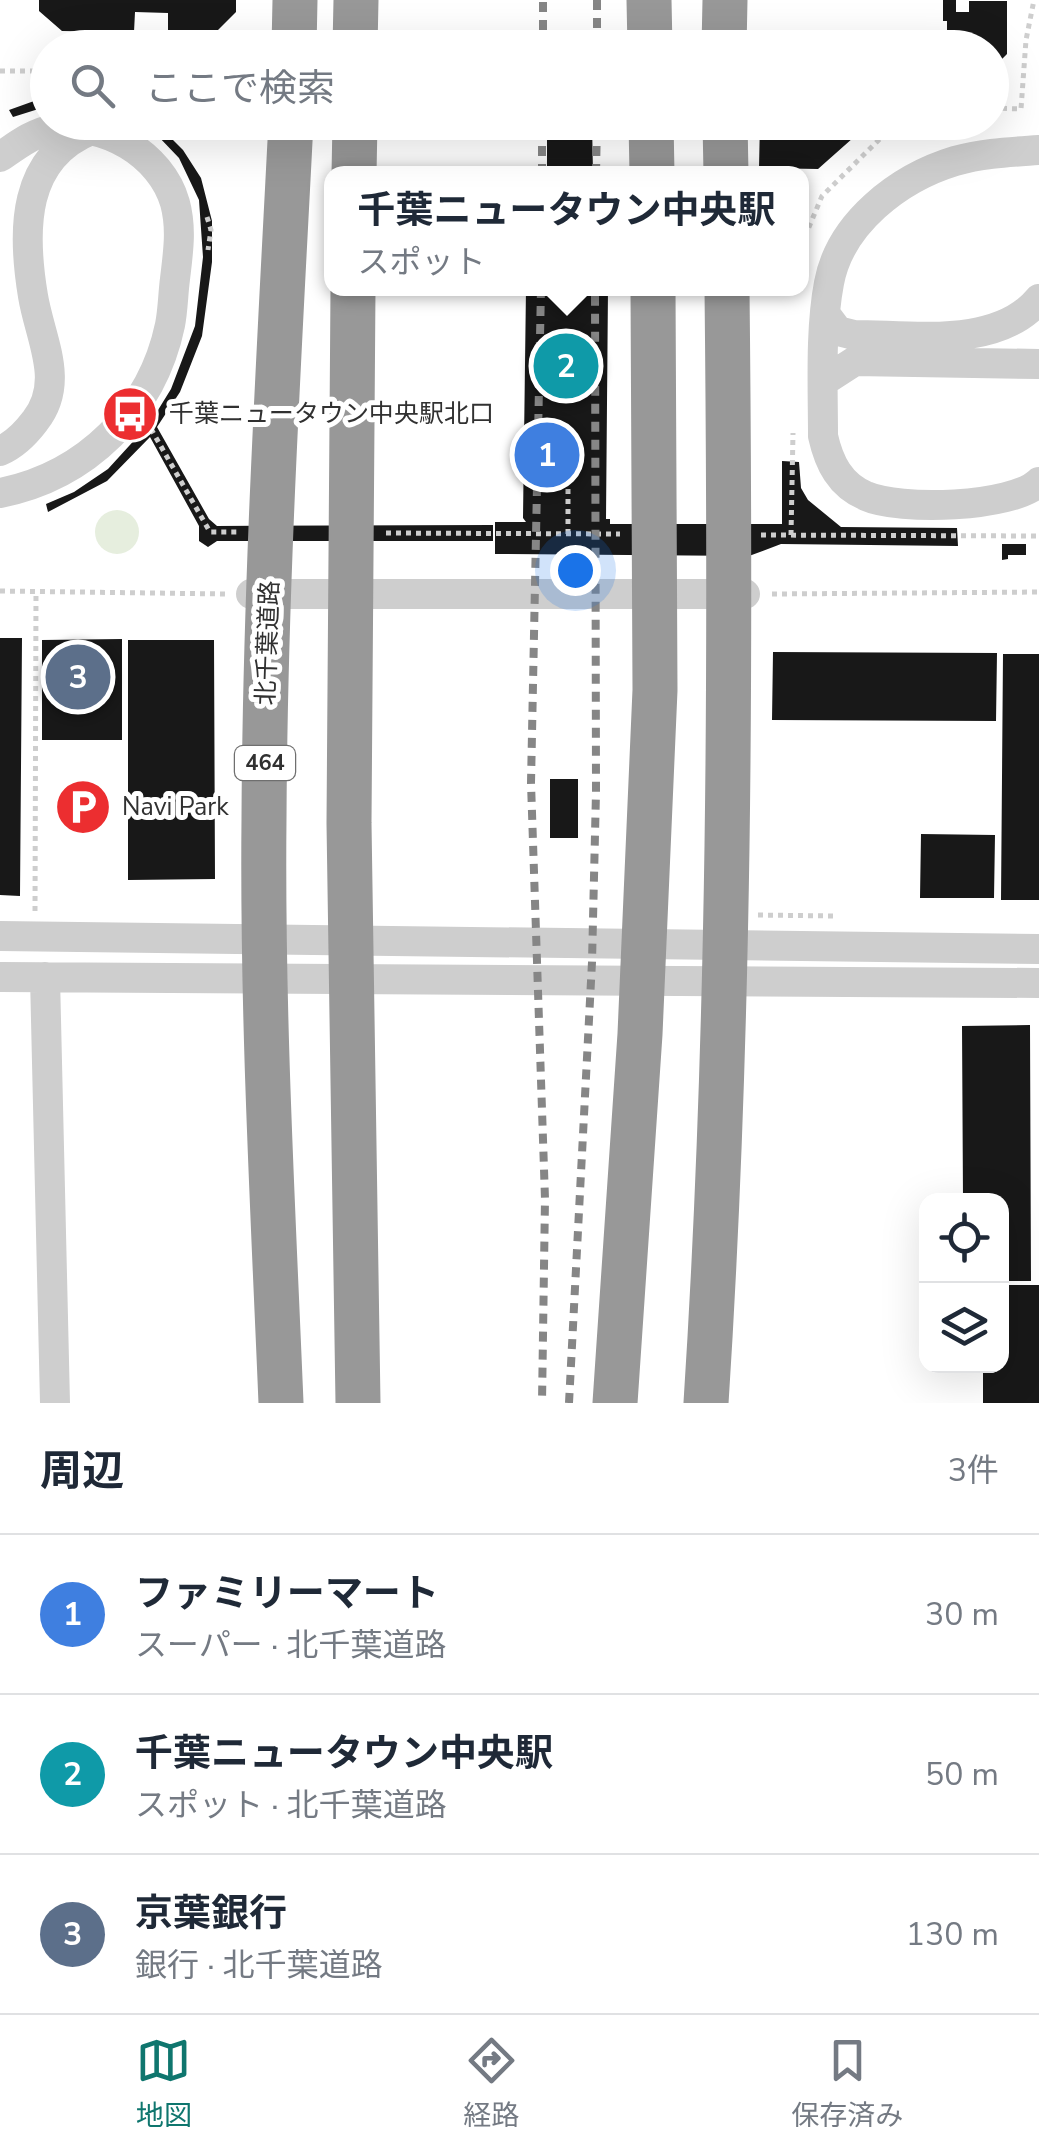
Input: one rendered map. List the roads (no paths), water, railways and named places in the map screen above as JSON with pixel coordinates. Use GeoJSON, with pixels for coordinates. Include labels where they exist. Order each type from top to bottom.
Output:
{"type":"FeatureCollection","features":[{"type":"Feature","properties":{"kind":"highway"},"geometry":{"type":"LineString","coordinates":[[294,0],[294,30]]}},
{"type":"Feature","properties":{"kind":"highway"},"geometry":{"type":"LineString","coordinates":[[356,0],[356,30]]}},
{"type":"Feature","properties":{"kind":"highway"},"geometry":{"type":"LineString","coordinates":[[650,0],[650,30]]}},
{"type":"Feature","properties":{"kind":"highway"},"geometry":{"type":"LineString","coordinates":[[724,30],[725,0]]}},
{"type":"Feature","properties":{"kind":"highway","name":"北千葉道路"},"geometry":{"type":"LineString","coordinates":[[281,1403],[267,1075],[264,820],[273,482],[289,140]]}},
{"type":"Feature","properties":{"kind":"highway"},"geometry":{"type":"LineString","coordinates":[[354,166],[355,140]]}},
{"type":"Feature","properties":{"kind":"highway"},"geometry":{"type":"LineString","coordinates":[[651,140],[652,166]]}},
{"type":"Feature","properties":{"kind":"highway"},"geometry":{"type":"LineString","coordinates":[[725,140],[726,166]]}},
{"type":"Feature","properties":{"kind":"highway"},"geometry":{"type":"LineString","coordinates":[[353,296],[349,859],[358,1403]]}},
{"type":"Feature","properties":{"kind":"highway"},"geometry":{"type":"LineString","coordinates":[[614,1403],[639,1053],[655,690],[653,296]]}},
{"type":"Feature","properties":{"kind":"highway"},"geometry":{"type":"LineString","coordinates":[[706,1403],[718,1216],[728,900],[727,296]]}},
{"type":"Feature","properties":{"kind":"street"},"geometry":{"type":"LineString","coordinates":[[0,157],[30,138]]}},
{"type":"Feature","properties":{"kind":"street"},"geometry":{"type":"LineString","coordinates":[[0,450],[8,447],[45,409],[51,385],[50,362],[33,296],[29,210],[35,184],[48,158],[66,140]]}},
{"type":"Feature","properties":{"kind":"street"},"geometry":{"type":"LineString","coordinates":[[0,492],[58,472],[109,440],[130,414],[154,372],[170,326],[180,228],[174,198],[140,153],[121,140]]}},
{"type":"Feature","properties":{"kind":"street"},"geometry":{"type":"LineString","coordinates":[[1039,150],[954,161],[894,191],[864,216],[838,252],[828,283],[823,436],[828,461],[844,482],[864,496],[887,503],[983,503],[1010,497],[1039,482]]}},
{"type":"Feature","properties":{"kind":"street"},"geometry":{"type":"LineString","coordinates":[[995,153],[1030,161],[1039,171]]}},
{"type":"Feature","properties":{"kind":"street"},"geometry":{"type":"LineString","coordinates":[[826,316],[838,330],[854,336],[981,334],[1029,311],[1039,298]]}},
{"type":"Feature","properties":{"kind":"street"},"geometry":{"type":"LineString","coordinates":[[824,380],[856,361],[1039,364]]}},
{"type":"Feature","properties":{"kind":"street"},"geometry":{"type":"LineString","coordinates":[[248,594],[749,594]]}},
{"type":"Feature","properties":{"kind":"street"},"geometry":{"type":"LineString","coordinates":[[0,936],[1039,949]]}},
{"type":"Feature","properties":{"kind":"street"},"geometry":{"type":"LineString","coordinates":[[0,976],[1039,983]]}},
{"type":"Feature","properties":{"kind":"street"},"geometry":{"type":"LineString","coordinates":[[45,977],[54,1403]]}},
{"type":"Feature","properties":{"kind":"railway"},"geometry":{"type":"LineString","coordinates":[[543,0],[543,30]]}},
{"type":"Feature","properties":{"kind":"railway"},"geometry":{"type":"LineString","coordinates":[[597,0],[597,30]]}},
{"type":"Feature","properties":{"kind":"railway"},"geometry":{"type":"LineString","coordinates":[[542,140],[542,166]]}},
{"type":"Feature","properties":{"kind":"railway"},"geometry":{"type":"LineString","coordinates":[[596,166],[597,140]]}},
{"type":"Feature","properties":{"kind":"railway"},"geometry":{"type":"LineString","coordinates":[[541,296],[531,783],[545,1199],[542,1403]]}},
{"type":"Feature","properties":{"kind":"railway"},"geometry":{"type":"LineString","coordinates":[[569,1403],[592,962],[596,792],[595,296]]}},
{"type":"Feature","properties":{"kind":"place","name":"千葉ニュータウン中央駅"},"geometry":{"type":"Point","coordinates":[566,366]}},
{"type":"Feature","properties":{"kind":"place","name":"千葉ニュータウン中央駅北口"},"geometry":{"type":"Point","coordinates":[130,414]}},
{"type":"Feature","properties":{"kind":"place","name":"ファミリーマート"},"geometry":{"type":"Point","coordinates":[547,455]}},
{"type":"Feature","properties":{"kind":"place","name":"京葉銀行"},"geometry":{"type":"Point","coordinates":[78,677]}},
{"type":"Feature","properties":{"kind":"place","name":"Navi Park"},"geometry":{"type":"Point","coordinates":[83,807]}}]}
